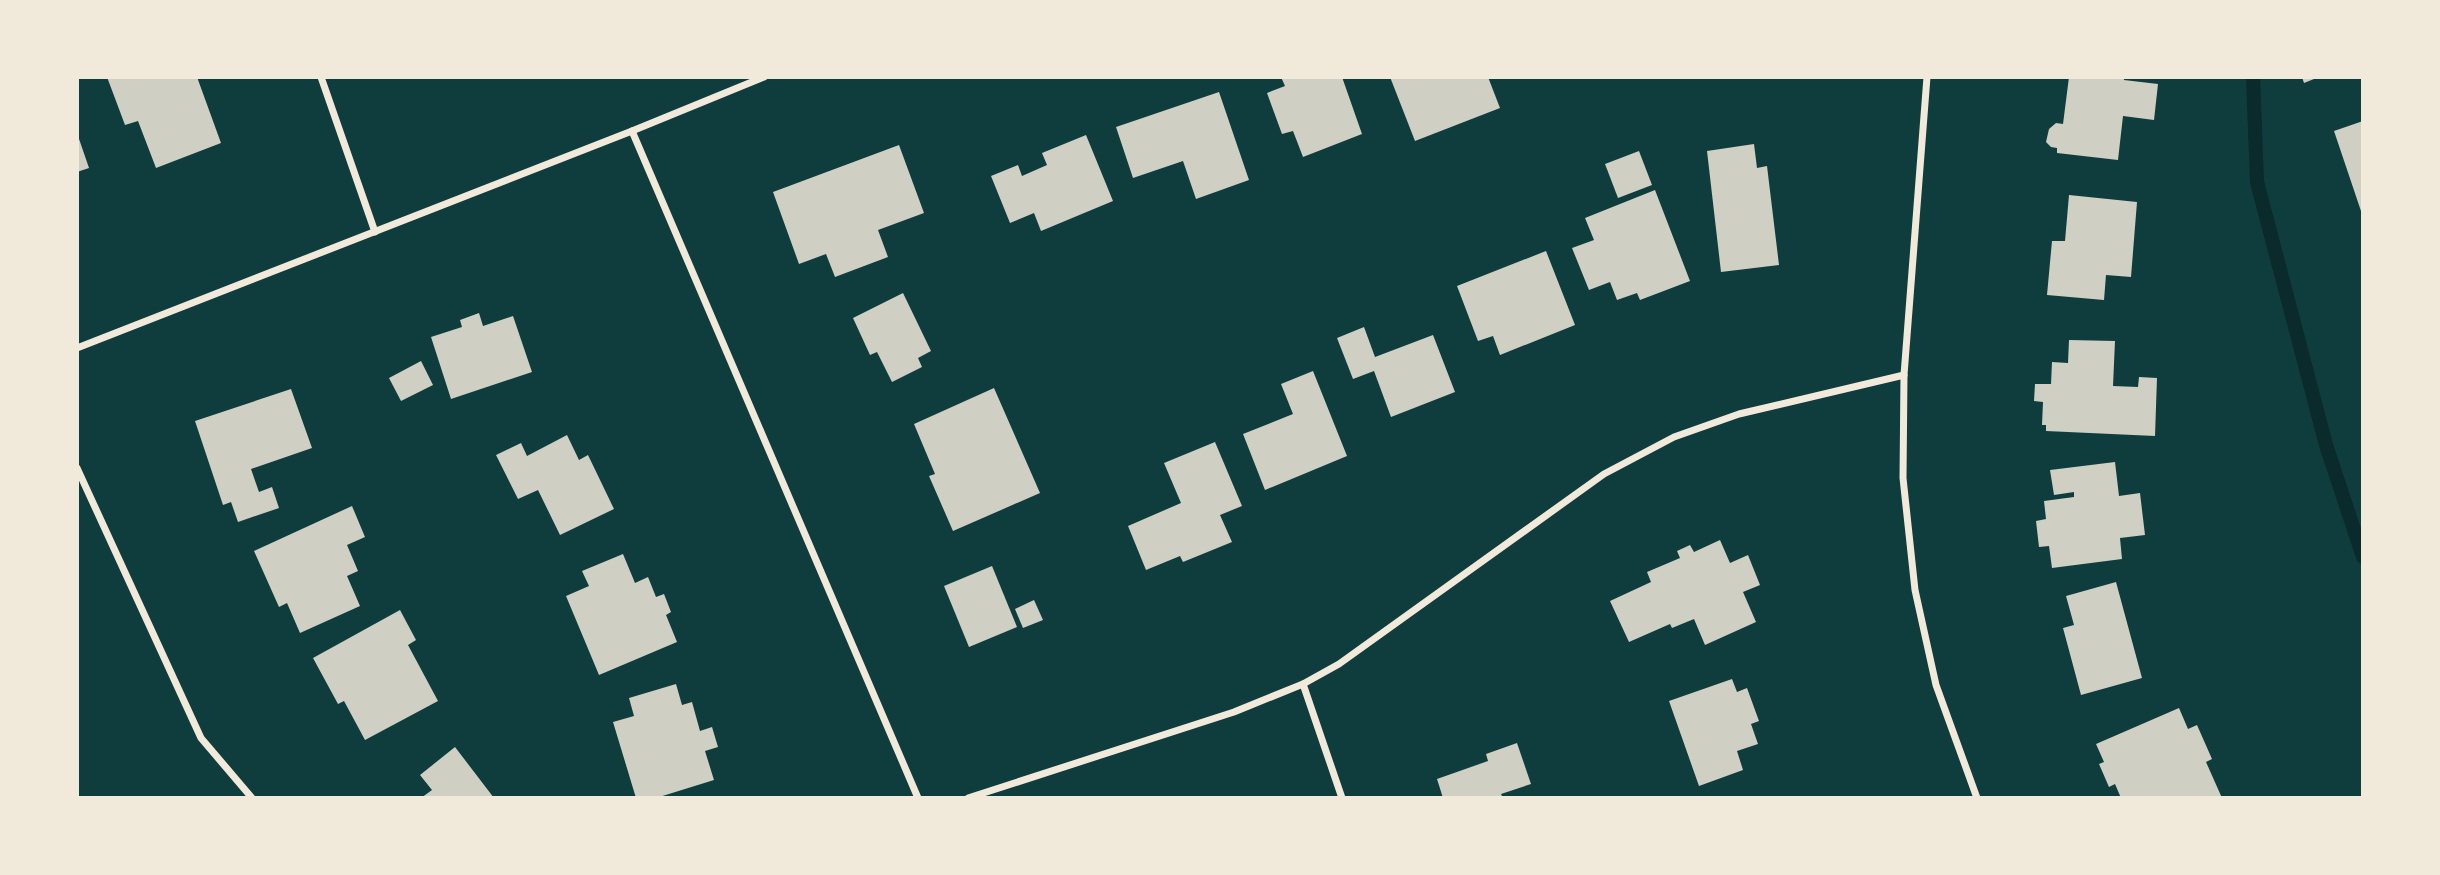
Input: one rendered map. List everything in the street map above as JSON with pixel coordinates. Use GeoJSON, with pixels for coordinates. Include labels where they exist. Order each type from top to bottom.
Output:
{"type":"FeatureCollection","features":[{"type":"Feature","properties":{"kind":"street"},"geometry":{"type":"LineString","coordinates":[[321,77],[375,232]]}},
{"type":"Feature","properties":{"kind":"street"},"geometry":{"type":"LineString","coordinates":[[77,348],[764,77]]}},
{"type":"Feature","properties":{"kind":"street"},"geometry":{"type":"LineString","coordinates":[[1927,77],[1904,375],[1903,478],[1915,590],[1936,685],[1977,798]]}},
{"type":"Feature","properties":{"kind":"street"},"geometry":{"type":"LineString","coordinates":[[632,131],[918,798]]}},
{"type":"Feature","properties":{"kind":"street"},"geometry":{"type":"LineString","coordinates":[[968,798],[1234,712],[1303,684],[1339,664],[1604,474],[1674,437],[1739,414],[1904,375]]}},
{"type":"Feature","properties":{"kind":"street"},"geometry":{"type":"LineString","coordinates":[[77,468],[201,738],[252,798]]}},
{"type":"Feature","properties":{"kind":"street"},"geometry":{"type":"LineString","coordinates":[[1303,684],[1342,798]]}},
{"type":"Feature","properties":{"kind":"building"},"geometry":{"type":"Polygon","coordinates":[[[107,77],[197,77],[221,143],[156,168],[138,121],[125,125],[107,77]]]}},
{"type":"Feature","properties":{"kind":"building"},"geometry":{"type":"Polygon","coordinates":[[[1281,77],[1342,77],[1362,134],[1303,157],[1293,131],[1282,134],[1267,93],[1285,86],[1281,77]]]}},
{"type":"Feature","properties":{"kind":"building"},"geometry":{"type":"Polygon","coordinates":[[[1390,77],[1488,77],[1500,108],[1415,141],[1390,77]]]}},
{"type":"Feature","properties":{"kind":"building"},"geometry":{"type":"Polygon","coordinates":[[[2069,77],[2124,77],[2124,80],[2158,84],[2154,120],[2123,116],[2118,160],[2057,153],[2057,148],[2046,142],[2049,129],[2056,123],[2063,124],[2069,77]]]}},
{"type":"Feature","properties":{"kind":"building"},"geometry":{"type":"Polygon","coordinates":[[[2302,77],[2319,77],[2304,83],[2302,77]]]}},
{"type":"Feature","properties":{"kind":"building"},"geometry":{"type":"Polygon","coordinates":[[[1219,92],[1249,180],[1196,199],[1183,161],[1133,178],[1116,127],[1219,92]]]}},
{"type":"Feature","properties":{"kind":"building"},"geometry":{"type":"Polygon","coordinates":[[[2363,121],[2363,217],[2334,131],[2363,121]]]}},
{"type":"Feature","properties":{"kind":"building"},"geometry":{"type":"Polygon","coordinates":[[[77,133],[89,168],[77,172],[77,133]]]}},
{"type":"Feature","properties":{"kind":"building"},"geometry":{"type":"Polygon","coordinates":[[[1086,135],[1113,201],[1041,231],[1034,213],[1010,223],[991,176],[1018,165],[1022,176],[1047,165],[1042,153],[1086,135]]]}},
{"type":"Feature","properties":{"kind":"building"},"geometry":{"type":"Polygon","coordinates":[[[1754,144],[1757,168],[1767,166],[1779,265],[1721,272],[1707,151],[1754,144]]]}},
{"type":"Feature","properties":{"kind":"building"},"geometry":{"type":"Polygon","coordinates":[[[899,145],[924,213],[878,230],[888,257],[835,277],[826,254],[799,264],[773,192],[899,145]]]}},
{"type":"Feature","properties":{"kind":"building"},"geometry":{"type":"Polygon","coordinates":[[[1639,151],[1652,185],[1618,198],[1605,164],[1639,151]]]}},
{"type":"Feature","properties":{"kind":"building"},"geometry":{"type":"Polygon","coordinates":[[[1655,190],[1690,281],[1640,300],[1637,293],[1617,300],[1610,282],[1589,290],[1572,248],[1594,240],[1585,218],[1655,190]]]}},
{"type":"Feature","properties":{"kind":"building"},"geometry":{"type":"Polygon","coordinates":[[[2069,195],[2137,202],[2131,277],[2106,275],[2104,300],[2047,295],[2052,241],[2065,241],[2069,195]]]}},
{"type":"Feature","properties":{"kind":"building"},"geometry":{"type":"Polygon","coordinates":[[[1546,251],[1575,325],[1500,355],[1493,336],[1478,341],[1457,286],[1546,251]]]}},
{"type":"Feature","properties":{"kind":"building"},"geometry":{"type":"Polygon","coordinates":[[[903,293],[931,351],[918,358],[922,367],[892,382],[877,352],[870,355],[853,318],[903,293]]]}},
{"type":"Feature","properties":{"kind":"building"},"geometry":{"type":"Polygon","coordinates":[[[479,313],[483,326],[513,316],[532,372],[451,399],[431,337],[462,327],[460,320],[479,313]]]}},
{"type":"Feature","properties":{"kind":"building"},"geometry":{"type":"Polygon","coordinates":[[[1364,327],[1375,357],[1433,335],[1455,392],[1391,417],[1374,371],[1353,379],[1337,338],[1364,327]]]}},
{"type":"Feature","properties":{"kind":"building"},"geometry":{"type":"Polygon","coordinates":[[[2069,340],[2115,341],[2113,386],[2138,387],[2139,377],[2157,378],[2155,436],[2046,431],[2046,425],[2042,425],[2043,402],[2034,401],[2035,384],[2051,384],[2052,362],[2068,363],[2069,340]]]}},
{"type":"Feature","properties":{"kind":"building"},"geometry":{"type":"Polygon","coordinates":[[[421,361],[433,385],[401,401],[389,378],[421,361]]]}},
{"type":"Feature","properties":{"kind":"building"},"geometry":{"type":"Polygon","coordinates":[[[1313,371],[1347,456],[1265,490],[1243,434],[1293,414],[1281,384],[1313,371]]]}},
{"type":"Feature","properties":{"kind":"building"},"geometry":{"type":"Polygon","coordinates":[[[994,388],[1040,493],[953,531],[929,476],[935,474],[914,424],[994,388]]]}},
{"type":"Feature","properties":{"kind":"building"},"geometry":{"type":"Polygon","coordinates":[[[291,389],[312,448],[251,469],[259,492],[272,487],[279,508],[238,522],[231,502],[223,505],[195,421],[291,389]]]}},
{"type":"Feature","properties":{"kind":"building"},"geometry":{"type":"Polygon","coordinates":[[[567,435],[579,460],[588,455],[614,509],[560,535],[538,490],[518,499],[496,455],[521,443],[527,456],[567,435]]]}},
{"type":"Feature","properties":{"kind":"building"},"geometry":{"type":"Polygon","coordinates":[[[1215,442],[1242,506],[1220,515],[1232,542],[1183,562],[1180,556],[1146,570],[1128,526],[1181,503],[1164,463],[1215,442]]]}},
{"type":"Feature","properties":{"kind":"building"},"geometry":{"type":"Polygon","coordinates":[[[2115,462],[2119,496],[2140,493],[2145,535],[2120,538],[2122,559],[2052,568],[2049,546],[2039,547],[2036,521],[2046,519],[2044,501],[2074,497],[2074,492],[2054,495],[2050,470],[2115,462]]]}},
{"type":"Feature","properties":{"kind":"building"},"geometry":{"type":"Polygon","coordinates":[[[352,506],[365,537],[347,545],[358,571],[347,576],[360,606],[300,633],[287,603],[279,607],[254,551],[352,506]]]}},
{"type":"Feature","properties":{"kind":"building"},"geometry":{"type":"Polygon","coordinates":[[[1720,540],[1730,563],[1748,555],[1760,585],[1743,592],[1756,622],[1705,645],[1694,619],[1672,628],[1670,624],[1629,642],[1610,601],[1651,582],[1647,572],[1680,558],[1677,551],[1690,545],[1694,552],[1720,540]]]}},
{"type":"Feature","properties":{"kind":"building"},"geometry":{"type":"Polygon","coordinates":[[[623,554],[635,583],[648,577],[656,597],[664,594],[671,612],[666,615],[677,642],[599,675],[566,596],[589,586],[582,571],[623,554]]]}},
{"type":"Feature","properties":{"kind":"building"},"geometry":{"type":"Polygon","coordinates":[[[992,566],[1017,627],[969,647],[944,586],[992,566]]]}},
{"type":"Feature","properties":{"kind":"building"},"geometry":{"type":"Polygon","coordinates":[[[2116,582],[2142,678],[2081,695],[2063,628],[2074,625],[2066,596],[2116,582]]]}},
{"type":"Feature","properties":{"kind":"building"},"geometry":{"type":"Polygon","coordinates":[[[1034,600],[1043,620],[1023,628],[1015,609],[1034,600]]]}},
{"type":"Feature","properties":{"kind":"building"},"geometry":{"type":"Polygon","coordinates":[[[400,610],[416,640],[408,645],[438,701],[365,740],[344,701],[338,704],[313,658],[400,610]]]}},
{"type":"Feature","properties":{"kind":"building"},"geometry":{"type":"Polygon","coordinates":[[[1732,679],[1737,692],[1747,688],[1759,721],[1751,724],[1758,744],[1737,751],[1743,770],[1699,786],[1669,701],[1732,679]]]}},
{"type":"Feature","properties":{"kind":"building"},"geometry":{"type":"Polygon","coordinates":[[[676,684],[682,705],[692,702],[700,731],[712,727],[718,747],[705,751],[714,780],[656,798],[636,798],[613,722],[634,716],[629,698],[676,684]]]}},
{"type":"Feature","properties":{"kind":"building"},"geometry":{"type":"Polygon","coordinates":[[[2179,708],[2188,729],[2197,725],[2212,759],[2206,762],[2222,798],[2121,798],[2115,784],[2109,787],[2099,764],[2104,762],[2096,744],[2179,708]]]}},
{"type":"Feature","properties":{"kind":"building"},"geometry":{"type":"Polygon","coordinates":[[[1517,743],[1531,784],[1501,794],[1503,798],[1443,798],[1437,779],[1488,761],[1486,754],[1517,743]]]}},
{"type":"Feature","properties":{"kind":"building"},"geometry":{"type":"Polygon","coordinates":[[[455,747],[494,798],[421,798],[432,790],[420,775],[455,747]]]}},
{"type":"Feature","properties":{"kind":"waterway"},"geometry":{"type":"LineString","coordinates":[[2253,77],[2257,182],[2326,445],[2363,557]]}}]}
